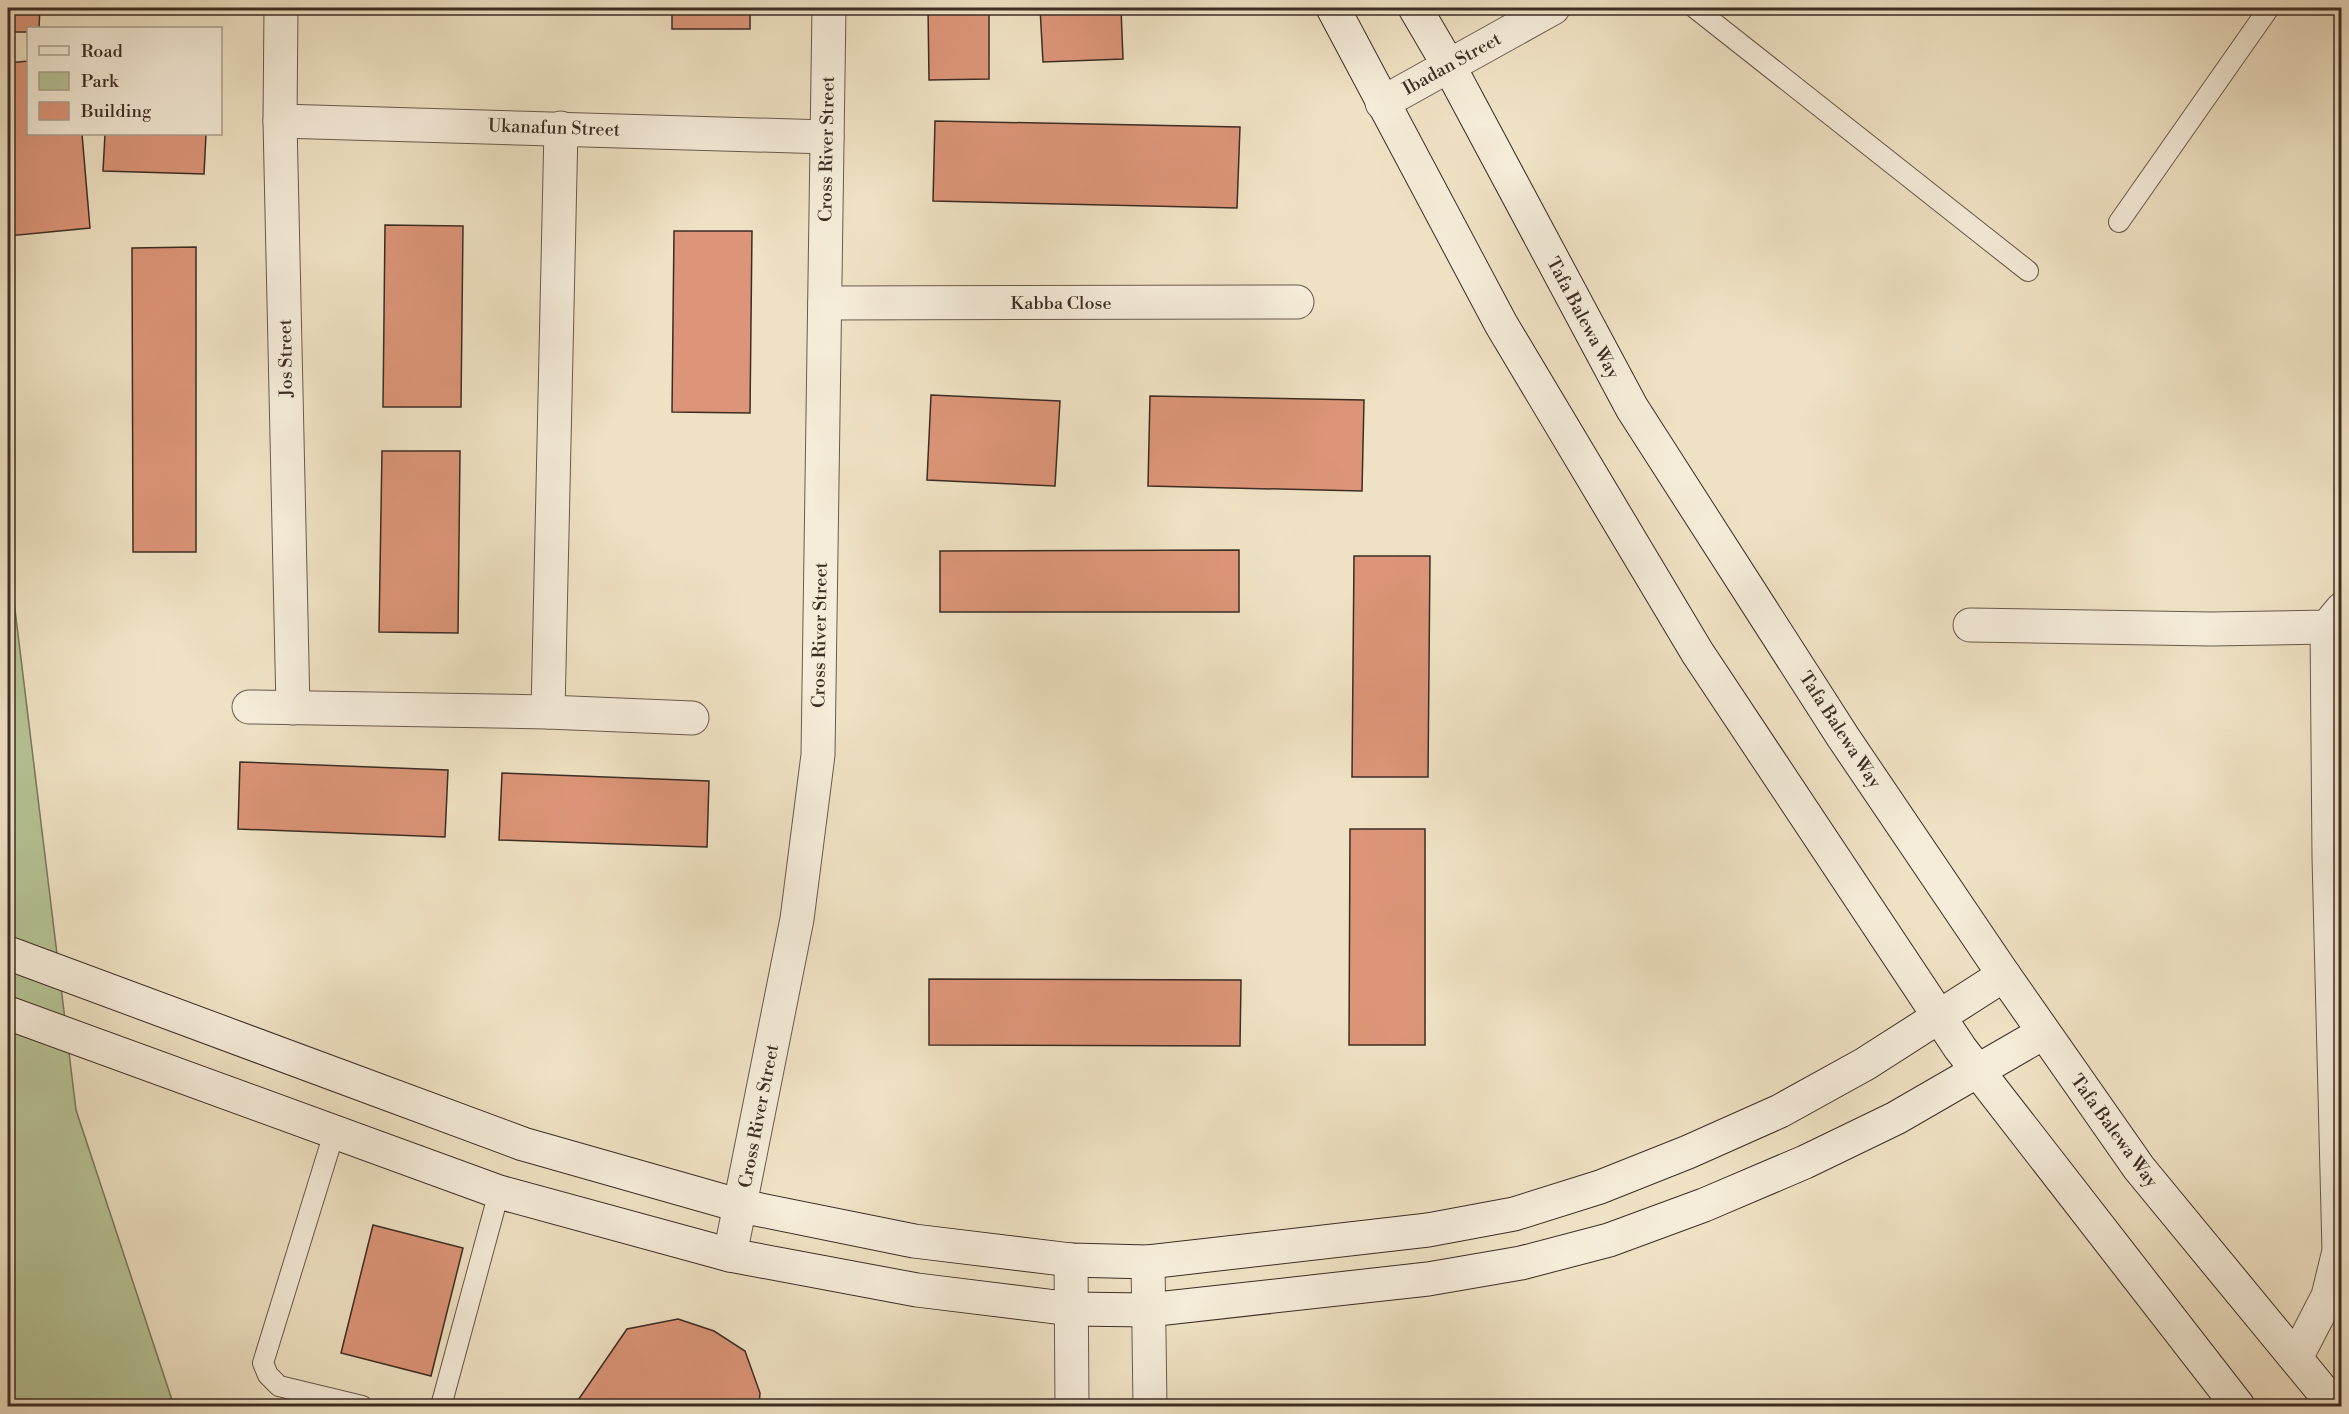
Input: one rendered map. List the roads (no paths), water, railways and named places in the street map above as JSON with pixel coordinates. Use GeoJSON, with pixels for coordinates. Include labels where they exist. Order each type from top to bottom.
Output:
{"type":"FeatureCollection","features":[{"type":"Feature","properties":{"kind":"street","name":"Jos Street"},"geometry":{"type":"LineString","coordinates":[[281,8],[280,121],[293,708]]}},
{"type":"Feature","properties":{"kind":"street","name":"Cross River Street"},"geometry":{"type":"LineString","coordinates":[[730,1255],[797,919],[818,755],[829,8]]}},
{"type":"Feature","properties":{"kind":"street"},"geometry":{"type":"LineString","coordinates":[[1333,8],[1501,324],[1697,652],[1977,1072],[2238,1407]]}},
{"type":"Feature","properties":{"kind":"street","name":"Tafa Balewa Way"},"geometry":{"type":"LineString","coordinates":[[1415,8],[1449,66],[1632,408],[1843,737],[2043,1033],[2139,1168],[2296,1358],[2335,1397]]}},
{"type":"Feature","properties":{"kind":"street","name":"Ibadan Street"},"geometry":{"type":"LineString","coordinates":[[1382,103],[1553,8]]}},
{"type":"Feature","properties":{"kind":"street","name":"Ukanafun Street"},"geometry":{"type":"LineString","coordinates":[[280,121],[827,137]]}},
{"type":"Feature","properties":{"kind":"street"},"geometry":{"type":"LineString","coordinates":[[548,712],[561,128]]}},
{"type":"Feature","properties":{"kind":"street","name":"Kabba Close"},"geometry":{"type":"LineString","coordinates":[[825,303],[1297,302]]}},
{"type":"Feature","properties":{"kind":"street"},"geometry":{"type":"LineString","coordinates":[[1970,625],[2211,628],[2334,618],[2328,857],[2339,1251],[2328,1296],[2296,1358]]}},
{"type":"Feature","properties":{"kind":"street"},"geometry":{"type":"LineString","coordinates":[[249,707],[548,712],[692,718]]}},
{"type":"Feature","properties":{"kind":"street"},"geometry":{"type":"LineString","coordinates":[[8,953],[523,1144],[741,1206],[914,1241],[1071,1260],[1148,1262],[1428,1230],[1514,1214],[1600,1187],[1688,1152],[1780,1111],[1865,1064],[2004,975]]}},
{"type":"Feature","properties":{"kind":"street"},"geometry":{"type":"LineString","coordinates":[[8,1012],[499,1192],[730,1255],[917,1290],[1072,1309],[1148,1310],[1428,1279],[1521,1263],[1609,1240],[1704,1205],[1805,1162],[1896,1118],[2043,1033]]}},
{"type":"Feature","properties":{"kind":"street"},"geometry":{"type":"LineString","coordinates":[[1071,1260],[1072,1407]]}},
{"type":"Feature","properties":{"kind":"street"},"geometry":{"type":"LineString","coordinates":[[1148,1262],[1150,1407]]}},
{"type":"Feature","properties":{"kind":"lane"},"geometry":{"type":"LineString","coordinates":[[1695,8],[2028,271]]}},
{"type":"Feature","properties":{"kind":"lane"},"geometry":{"type":"LineString","coordinates":[[2119,222],[2269,8]]}},
{"type":"Feature","properties":{"kind":"lane"},"geometry":{"type":"LineString","coordinates":[[334,1133],[262,1363],[268,1375],[279,1386],[362,1407]]}},
{"type":"Feature","properties":{"kind":"lane"},"geometry":{"type":"LineString","coordinates":[[441,1407],[499,1192]]}}]}
